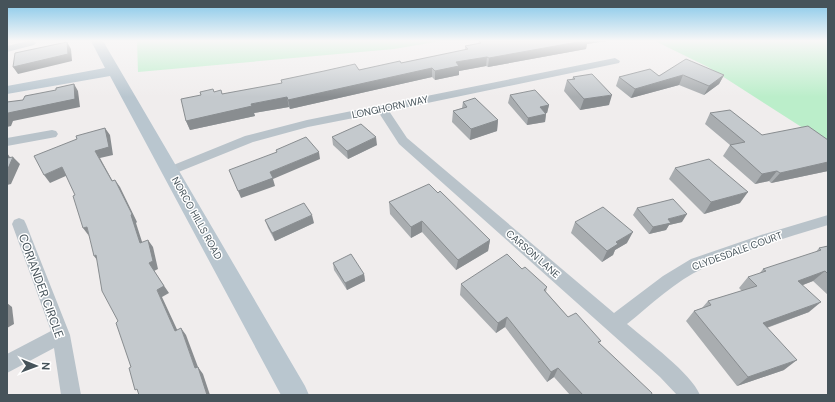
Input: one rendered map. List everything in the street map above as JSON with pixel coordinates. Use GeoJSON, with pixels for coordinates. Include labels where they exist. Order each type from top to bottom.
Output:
{"type":"FeatureCollection","features":[{"type":"Feature","properties":{"kind":"street","name":"NORCO HILLS ROAD"},"geometry":{"type":"LineString","coordinates":[[108,60],[296,395]]}},
{"type":"Feature","properties":{"kind":"street","name":"LONGHORN WAY"},"geometry":{"type":"LineString","coordinates":[[171,171],[249,139],[307,124],[615,61]]}},
{"type":"Feature","properties":{"kind":"street"},"geometry":{"type":"LineString","coordinates":[[7,90],[114,71]]}},
{"type":"Feature","properties":{"kind":"street","name":"CARSON LANE"},"geometry":{"type":"LineString","coordinates":[[382,109],[403,141],[667,370],[690,395]]}},
{"type":"Feature","properties":{"kind":"street"},"geometry":{"type":"LineString","coordinates":[[7,142],[52,134]]}},
{"type":"Feature","properties":{"kind":"street","name":"CLYDESDALE COURT"},"geometry":{"type":"LineString","coordinates":[[614,324],[669,281],[697,264],[766,239],[828,220]]}},
{"type":"Feature","properties":{"kind":"street","name":"CORIANDER CIRCLE"},"geometry":{"type":"LineString","coordinates":[[19,224],[61,335],[71,395]]}},
{"type":"Feature","properties":{"kind":"street"},"geometry":{"type":"LineString","coordinates":[[7,364],[61,335]]}},
{"type":"Feature","properties":{"kind":"green space"},"geometry":{"type":"Polygon","coordinates":[[[138,60],[274,60],[138,72],[138,60]]]}},
{"type":"Feature","properties":{"kind":"green space"},"geometry":{"type":"Polygon","coordinates":[[[693,60],[828,60],[828,144],[708,67],[693,60]]]}},
{"type":"Feature","properties":{"kind":"building"},"geometry":{"type":"Polygon","coordinates":[[[14,60],[44,60],[13,67],[14,60]]]}},
{"type":"Feature","properties":{"kind":"building"},"geometry":{"type":"Polygon","coordinates":[[[417,60],[470,60],[456,62],[459,66],[435,71],[432,68],[288,100],[287,97],[251,104],[252,106],[186,121],[181,99],[201,95],[200,92],[213,89],[214,92],[221,90],[222,94],[282,83],[281,80],[355,64],[359,70],[400,61],[401,63],[417,60]]]}},
{"type":"Feature","properties":{"kind":"building"},"geometry":{"type":"Polygon","coordinates":[[[685,60],[724,75],[709,86],[683,75],[635,89],[619,77],[650,69],[659,76],[685,60]]]}},
{"type":"Feature","properties":{"kind":"building"},"geometry":{"type":"Polygon","coordinates":[[[592,74],[612,95],[584,99],[567,80],[575,79],[573,77],[592,74]]]}},
{"type":"Feature","properties":{"kind":"building"},"geometry":{"type":"Polygon","coordinates":[[[74,84],[75,99],[7,114],[7,102],[23,100],[25,96],[56,90],[56,88],[74,84]]]}},
{"type":"Feature","properties":{"kind":"building"},"geometry":{"type":"Polygon","coordinates":[[[535,90],[549,105],[540,107],[546,114],[528,118],[510,95],[535,90]]]}},
{"type":"Feature","properties":{"kind":"building"},"geometry":{"type":"Polygon","coordinates":[[[475,98],[498,120],[471,129],[453,111],[467,107],[463,102],[475,98]]]}},
{"type":"Feature","properties":{"kind":"building"},"geometry":{"type":"Polygon","coordinates":[[[730,110],[762,135],[808,126],[828,140],[828,162],[780,173],[777,171],[762,174],[730,145],[745,142],[710,113],[730,110]]]}},
{"type":"Feature","properties":{"kind":"building"},"geometry":{"type":"Polygon","coordinates":[[[361,124],[376,137],[347,151],[332,137],[361,124]]]}},
{"type":"Feature","properties":{"kind":"building"},"geometry":{"type":"Polygon","coordinates":[[[105,128],[109,147],[95,151],[112,181],[115,180],[132,214],[131,215],[140,243],[148,240],[153,261],[149,263],[164,286],[157,290],[175,331],[181,328],[195,368],[198,367],[207,395],[139,395],[137,389],[135,390],[129,368],[131,367],[116,323],[118,321],[102,291],[96,255],[94,256],[87,227],[83,228],[73,196],[75,195],[62,167],[44,175],[34,156],[77,139],[76,136],[105,128]]]}},
{"type":"Feature","properties":{"kind":"building"},"geometry":{"type":"Polygon","coordinates":[[[306,137],[319,152],[270,172],[273,178],[238,191],[229,170],[277,152],[276,150],[306,137]]]}},
{"type":"Feature","properties":{"kind":"building"},"geometry":{"type":"Polygon","coordinates":[[[13,157],[7,171],[7,158],[13,157]]]}},
{"type":"Feature","properties":{"kind":"building"},"geometry":{"type":"Polygon","coordinates":[[[709,159],[748,192],[711,202],[675,168],[709,159]]]}},
{"type":"Feature","properties":{"kind":"building"},"geometry":{"type":"Polygon","coordinates":[[[429,184],[438,193],[440,191],[490,240],[458,260],[422,221],[411,227],[389,202],[429,184]]]}},
{"type":"Feature","properties":{"kind":"building"},"geometry":{"type":"Polygon","coordinates":[[[673,199],[687,214],[668,219],[671,223],[653,227],[637,208],[673,199]]]}},
{"type":"Feature","properties":{"kind":"building"},"geometry":{"type":"Polygon","coordinates":[[[304,203],[312,215],[272,233],[265,220],[304,203]]]}},
{"type":"Feature","properties":{"kind":"building"},"geometry":{"type":"Polygon","coordinates":[[[603,207],[633,232],[616,242],[618,244],[607,251],[575,222],[603,207]]]}},
{"type":"Feature","properties":{"kind":"building"},"geometry":{"type":"Polygon","coordinates":[[[828,246],[828,274],[825,271],[798,281],[821,302],[763,323],[797,360],[748,377],[694,311],[711,305],[708,301],[757,286],[748,277],[766,271],[763,269],[821,250],[819,248],[828,246]]]}},
{"type":"Feature","properties":{"kind":"building"},"geometry":{"type":"Polygon","coordinates":[[[351,254],[364,274],[345,283],[333,263],[351,254]]]}},
{"type":"Feature","properties":{"kind":"building"},"geometry":{"type":"Polygon","coordinates":[[[507,254],[522,269],[525,267],[547,287],[544,290],[568,317],[576,313],[601,341],[598,342],[652,393],[651,395],[583,395],[558,368],[551,372],[507,317],[498,323],[461,284],[507,254]]]}}]}
